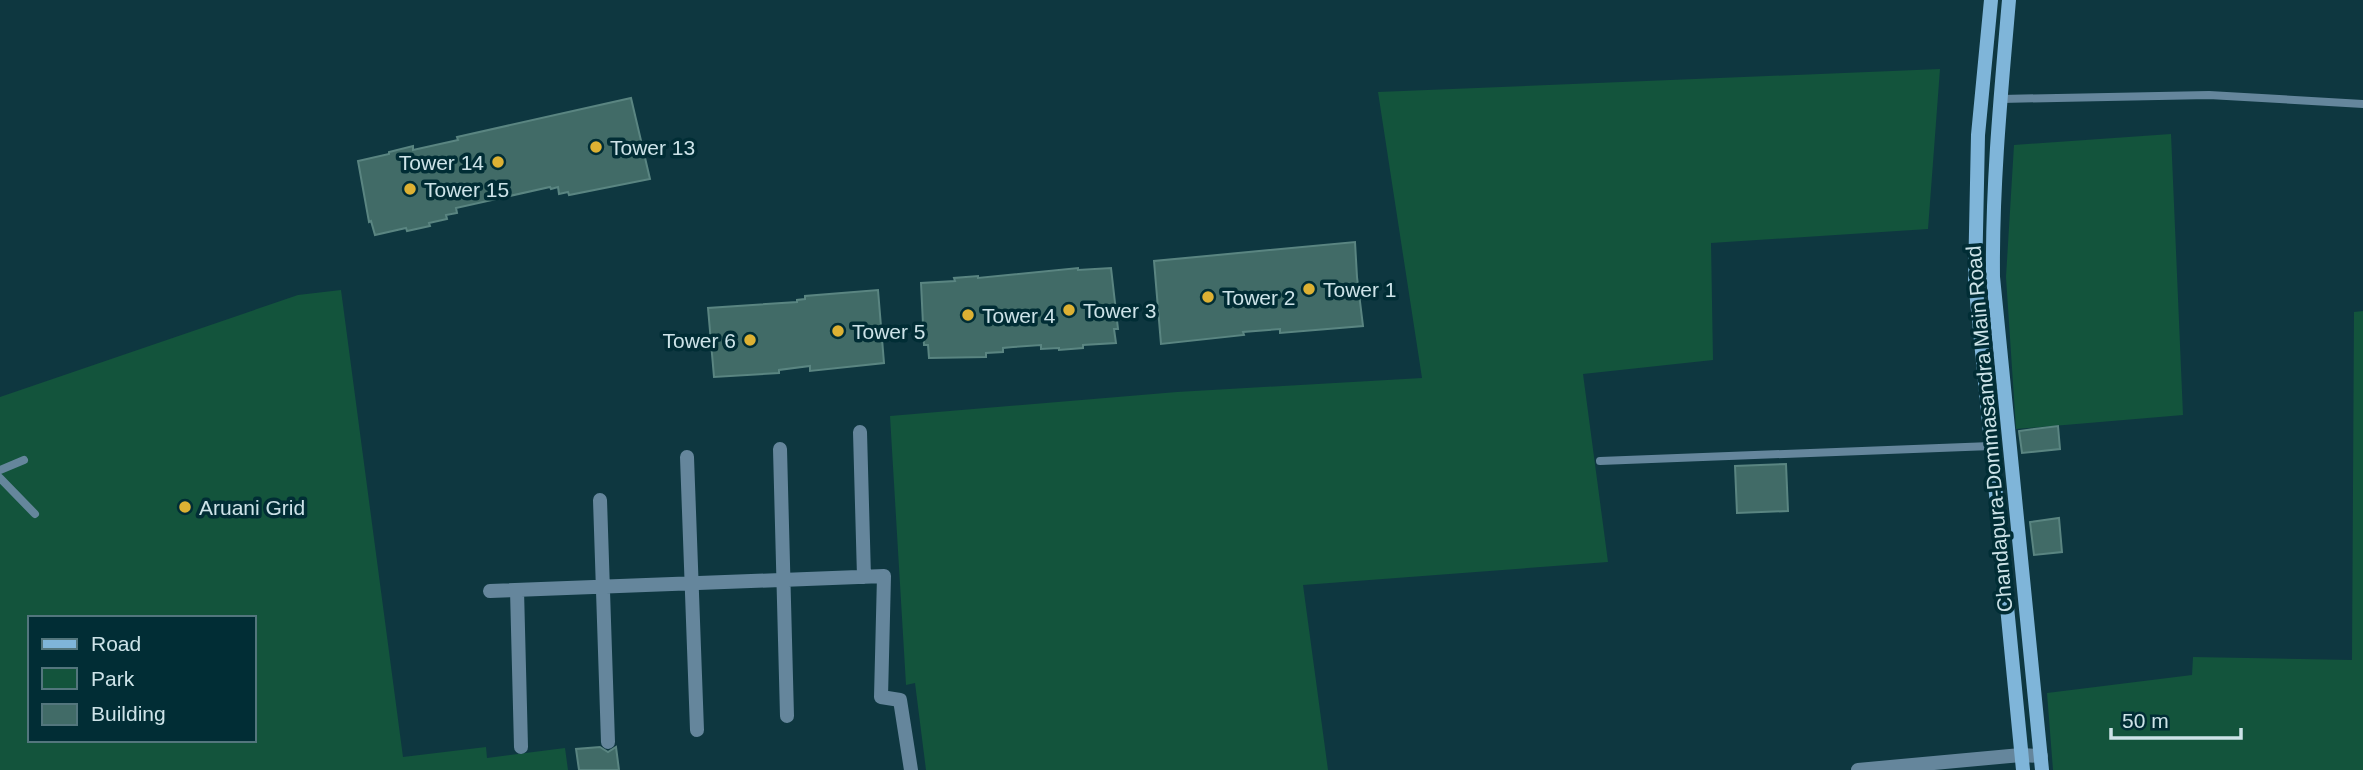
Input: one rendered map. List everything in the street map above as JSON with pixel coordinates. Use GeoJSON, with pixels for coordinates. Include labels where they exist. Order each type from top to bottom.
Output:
{"type":"FeatureCollection","features":[{"type":"Feature","properties":{"kind":"main road","name":"Chandapura-Dommasandra Main Road"},"geometry":{"type":"LineString","coordinates":[[1991,0],[1978,135],[1975,280],[2022,763]]}},
{"type":"Feature","properties":{"kind":"main road","name":"Chandapura-Dommasandra Main Road"},"geometry":{"type":"LineString","coordinates":[[2009,0],[2001,99],[1993,277],[2041,763]]}},
{"type":"Feature","properties":{"kind":"street"},"geometry":{"type":"LineString","coordinates":[[860,432],[864,577]]}},
{"type":"Feature","properties":{"kind":"street"},"geometry":{"type":"LineString","coordinates":[[780,449],[788,716]]}},
{"type":"Feature","properties":{"kind":"street"},"geometry":{"type":"LineString","coordinates":[[687,457],[697,730]]}},
{"type":"Feature","properties":{"kind":"street"},"geometry":{"type":"LineString","coordinates":[[600,500],[608,742]]}},
{"type":"Feature","properties":{"kind":"street"},"geometry":{"type":"LineString","coordinates":[[490,591],[884,576],[881,697],[900,700],[911,770]]}},
{"type":"Feature","properties":{"kind":"street"},"geometry":{"type":"LineString","coordinates":[[517,590],[521,747]]}},
{"type":"Feature","properties":{"kind":"street"},"geometry":{"type":"LineString","coordinates":[[1858,770],[2041,763]]}},
{"type":"Feature","properties":{"kind":"lane"},"geometry":{"type":"LineString","coordinates":[[2001,99],[2209,95],[2363,104]]}},
{"type":"Feature","properties":{"kind":"lane"},"geometry":{"type":"LineString","coordinates":[[1600,461],[1991,446]]}},
{"type":"Feature","properties":{"kind":"lane"},"geometry":{"type":"LineString","coordinates":[[0,470],[24,460]]}},
{"type":"Feature","properties":{"kind":"lane"},"geometry":{"type":"LineString","coordinates":[[0,478],[35,514]]}},
{"type":"Feature","properties":{"kind":"green space"},"geometry":{"type":"Polygon","coordinates":[[[1940,69],[1928,229],[1711,243],[1713,360],[1583,374],[1608,562],[1303,585],[1328,770],[926,770],[915,683],[906,685],[890,416],[1177,392],[1422,378],[1378,92],[1940,69]]]}},
{"type":"Feature","properties":{"kind":"green space"},"geometry":{"type":"Polygon","coordinates":[[[2171,134],[2183,415],[2016,429],[2006,277],[2014,145],[2171,134]]]}},
{"type":"Feature","properties":{"kind":"green space","name":"Aruani Grid"},"geometry":{"type":"Polygon","coordinates":[[[341,290],[403,757],[486,747],[487,758],[565,748],[568,770],[0,770],[0,397],[298,295],[341,290]]]}},
{"type":"Feature","properties":{"kind":"green space"},"geometry":{"type":"Polygon","coordinates":[[[2363,311],[2363,770],[2053,770],[2047,693],[2192,675],[2193,657],[2352,660],[2354,312],[2363,311]]]}},
{"type":"Feature","properties":{"kind":"building"},"geometry":{"type":"Polygon","coordinates":[[[631,98],[650,179],[569,195],[568,192],[559,194],[558,187],[550,187],[456,208],[457,213],[446,215],[447,219],[429,223],[430,226],[375,235],[371,221],[369,222],[358,161],[413,146],[413,150],[458,140],[457,137],[631,98]]]}},
{"type":"Feature","properties":{"kind":"building"},"geometry":{"type":"Polygon","coordinates":[[[1355,242],[1363,326],[1280,333],[1280,329],[1243,332],[1244,335],[1161,344],[1154,261],[1355,242]]]}},
{"type":"Feature","properties":{"kind":"building"},"geometry":{"type":"Polygon","coordinates":[[[1078,268],[1111,268],[1118,329],[1114,329],[1116,343],[1059,350],[1041,349],[1041,345],[1013,347],[1003,348],[1003,352],[986,353],[986,357],[929,358],[928,345],[924,345],[921,283],[1078,268]]]}},
{"type":"Feature","properties":{"kind":"building"},"geometry":{"type":"Polygon","coordinates":[[[878,290],[884,363],[810,371],[810,366],[779,370],[779,373],[714,377],[708,308],[797,302],[805,299],[805,296],[878,290]]]}},
{"type":"Feature","properties":{"kind":"building"},"geometry":{"type":"Polygon","coordinates":[[[2058,426],[2060,449],[2022,453],[2019,431],[2058,426]]]}},
{"type":"Feature","properties":{"kind":"building"},"geometry":{"type":"Polygon","coordinates":[[[1786,464],[1788,511],[1737,513],[1735,466],[1786,464]]]}},
{"type":"Feature","properties":{"kind":"building"},"geometry":{"type":"Polygon","coordinates":[[[2059,518],[2062,552],[2034,555],[2030,522],[2059,518]]]}},
{"type":"Feature","properties":{"kind":"building"},"geometry":{"type":"Polygon","coordinates":[[[600,747],[608,752],[616,747],[619,770],[579,770],[576,749],[600,747]]]}},
{"type":"Feature","properties":{"kind":"place","name":"Tower 13"},"geometry":{"type":"Point","coordinates":[596,147]}},
{"type":"Feature","properties":{"kind":"place","name":"Tower 14"},"geometry":{"type":"Point","coordinates":[498,162]}},
{"type":"Feature","properties":{"kind":"place","name":"Tower 15"},"geometry":{"type":"Point","coordinates":[410,189]}},
{"type":"Feature","properties":{"kind":"place","name":"Tower 1"},"geometry":{"type":"Point","coordinates":[1309,289]}},
{"type":"Feature","properties":{"kind":"place","name":"Tower 2"},"geometry":{"type":"Point","coordinates":[1208,297]}},
{"type":"Feature","properties":{"kind":"place","name":"Tower 3"},"geometry":{"type":"Point","coordinates":[1069,310]}},
{"type":"Feature","properties":{"kind":"place","name":"Tower 4"},"geometry":{"type":"Point","coordinates":[968,315]}},
{"type":"Feature","properties":{"kind":"place","name":"Tower 5"},"geometry":{"type":"Point","coordinates":[838,331]}},
{"type":"Feature","properties":{"kind":"place","name":"Tower 6"},"geometry":{"type":"Point","coordinates":[750,340]}},
{"type":"Feature","properties":{"kind":"place","name":"Aruani Grid"},"geometry":{"type":"Point","coordinates":[185,507]}}]}
